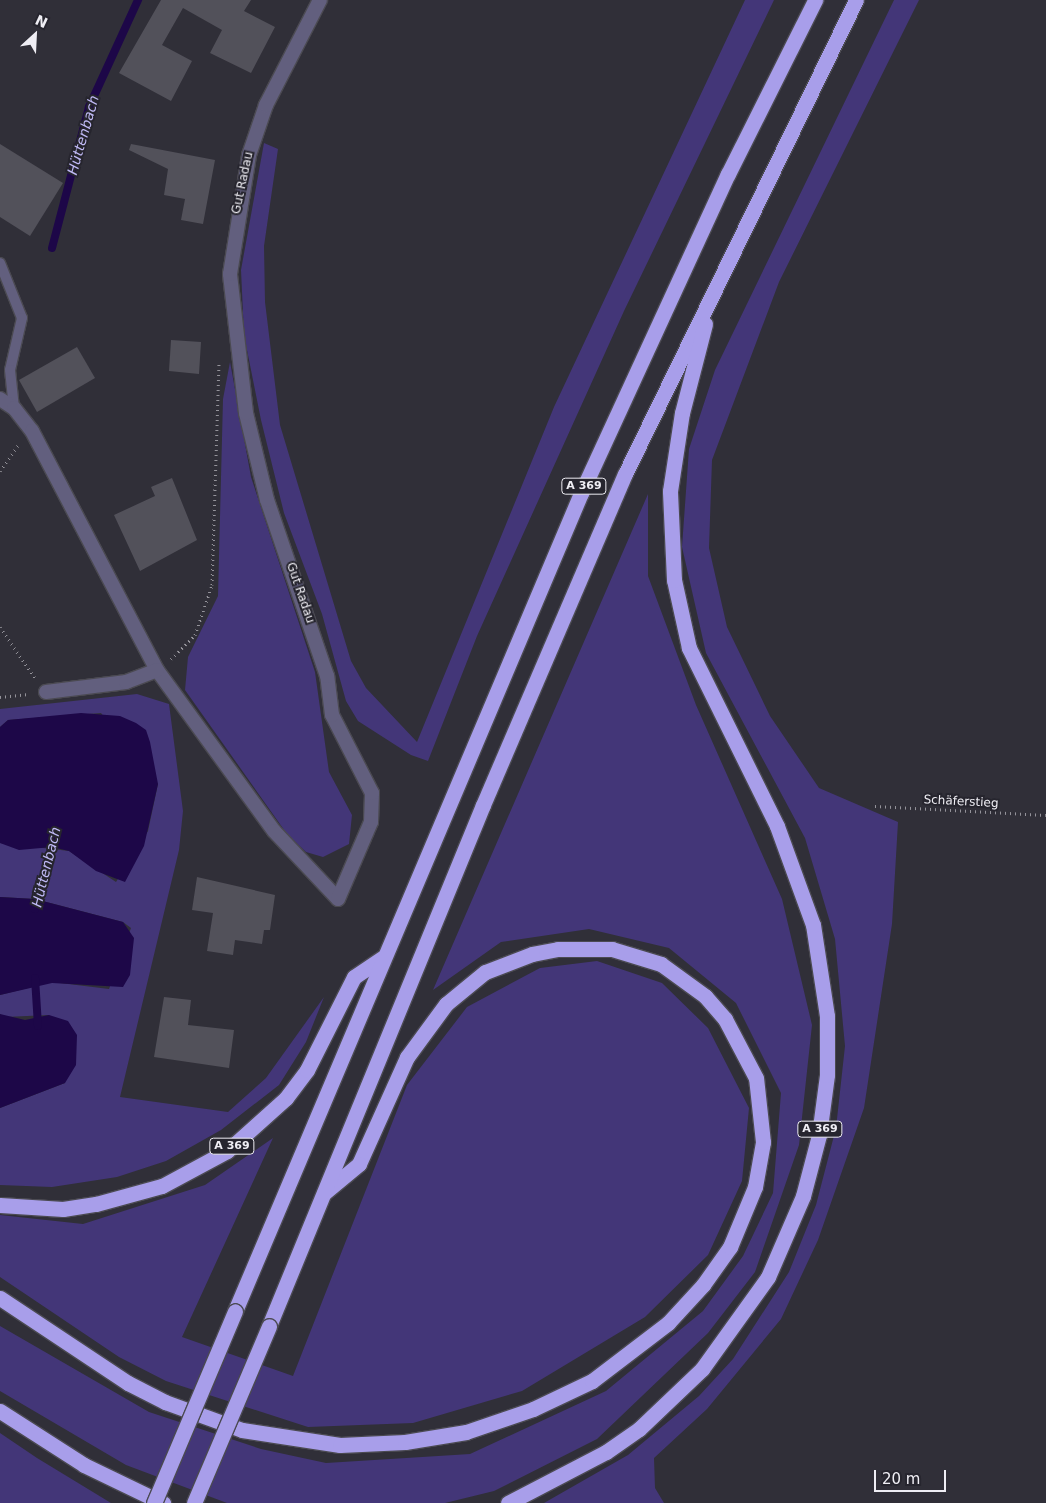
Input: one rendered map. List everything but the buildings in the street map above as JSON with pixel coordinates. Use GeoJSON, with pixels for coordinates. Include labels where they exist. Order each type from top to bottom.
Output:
{"type":"FeatureCollection","features":[{"type":"Feature","properties":{"kind":"highway","name":"A 369"},"geometry":{"type":"LineString","coordinates":[[154,1503],[382,958],[589,475],[728,174],[815,0]]}},
{"type":"Feature","properties":{"kind":"highway","name":"A 369"},"geometry":{"type":"LineString","coordinates":[[194,1503],[618,492],[856,0]]}},
{"type":"Feature","properties":{"kind":"highway","name":"A 369"},"geometry":{"type":"LineString","coordinates":[[508,1503],[614,1446],[702,1369],[768,1277],[803,1196],[819,1135],[827,1075],[827,1016],[813,925],[777,826],[690,648],[671,550],[670,491],[676,443],[714,292]]}},
{"type":"Feature","properties":{"kind":"highway"},"geometry":{"type":"LineString","coordinates":[[0,1298],[128,1383],[165,1402],[242,1430],[340,1445],[405,1442],[466,1432],[533,1409],[592,1381],[668,1323],[703,1285],[730,1247],[756,1187],[763,1142],[756,1078],[725,1019],[705,996],[661,964],[612,949],[558,949],[532,954],[485,972],[446,1004],[407,1057],[359,1164],[324,1193]]}},
{"type":"Feature","properties":{"kind":"highway","name":"A 369"},"geometry":{"type":"LineString","coordinates":[[0,1205],[63,1208],[113,1200],[162,1186],[226,1151],[286,1098],[307,1070],[354,977],[382,958]]}},
{"type":"Feature","properties":{"kind":"highway"},"geometry":{"type":"LineString","coordinates":[[0,1411],[84,1465],[163,1503]]}},
{"type":"Feature","properties":{"kind":"street","name":"Gut Radau"},"geometry":{"type":"LineString","coordinates":[[0,399],[14,408],[32,431],[158,670],[274,831],[338,899],[371,822],[372,793],[332,715],[327,676],[265,491],[246,413],[230,274],[249,155],[270,97],[320,0]]}},
{"type":"Feature","properties":{"kind":"street"},"geometry":{"type":"LineString","coordinates":[[46,692],[126,682],[158,670]]}},
{"type":"Feature","properties":{"kind":"lane"},"geometry":{"type":"LineString","coordinates":[[0,263],[22,318],[10,370],[14,408]]}},
{"type":"Feature","properties":{"kind":"path"},"geometry":{"type":"LineString","coordinates":[[158,670],[195,635],[212,585],[220,355]]}},
{"type":"Feature","properties":{"kind":"path"},"geometry":{"type":"LineString","coordinates":[[0,471],[8,456],[32,431]]}},
{"type":"Feature","properties":{"kind":"path"},"geometry":{"type":"LineString","coordinates":[[0,627],[46,692],[0,697]]}},
{"type":"Feature","properties":{"kind":"path","name":"Schäferstieg"},"geometry":{"type":"LineString","coordinates":[[875,806],[1046,815]]}},
{"type":"Feature","properties":{"kind":"shaded area"},"geometry":{"type":"Polygon","coordinates":[[[745,0],[774,0],[624,311],[477,636],[428,761],[411,755],[358,721],[346,701],[322,614],[284,513],[261,420],[244,335],[241,270],[264,143],[278,149],[264,246],[265,302],[280,425],[351,661],[366,688],[417,742],[554,407],[745,0]]]}},
{"type":"Feature","properties":{"kind":"shaded area"},"geometry":{"type":"Polygon","coordinates":[[[894,0],[919,0],[779,282],[712,460],[709,548],[727,627],[770,716],[819,788],[898,822],[892,924],[864,1108],[818,1240],[781,1319],[707,1409],[654,1458],[655,1488],[664,1503],[544,1503],[628,1455],[699,1396],[733,1359],[789,1272],[816,1205],[836,1128],[845,1046],[835,939],[805,838],[706,653],[682,547],[689,449],[715,370],[894,0]]]}},
{"type":"Feature","properties":{"kind":"shaded area"},"geometry":{"type":"Polygon","coordinates":[[[230,362],[251,477],[315,672],[329,772],[352,815],[349,844],[323,857],[306,852],[287,834],[185,690],[188,657],[218,596],[223,399],[230,362]]]}},
{"type":"Feature","properties":{"kind":"shaded area"},"geometry":{"type":"Polygon","coordinates":[[[648,494],[648,576],[696,705],[782,899],[812,1025],[799,1145],[755,1272],[708,1333],[597,1439],[494,1491],[445,1503],[227,1503],[126,1465],[0,1391],[0,1326],[149,1412],[261,1449],[326,1463],[470,1454],[606,1391],[703,1311],[743,1256],[773,1193],[781,1093],[736,1003],[669,948],[589,929],[501,942],[433,990],[648,494]]]}},
{"type":"Feature","properties":{"kind":"shaded area"},"geometry":{"type":"Polygon","coordinates":[[[137,694],[169,704],[183,811],[179,850],[120,1097],[228,1112],[266,1078],[324,997],[306,1042],[279,1085],[221,1130],[166,1161],[117,1177],[52,1187],[0,1185],[0,1108],[65,1083],[49,1015],[5,1017],[0,1014],[0,995],[52,982],[109,989],[131,928],[123,922],[35,899],[0,897],[0,843],[69,851],[116,882],[148,831],[158,784],[101,713],[8,720],[0,727],[0,709],[137,694]]]}},
{"type":"Feature","properties":{"kind":"shaded area"},"geometry":{"type":"Polygon","coordinates":[[[81,713],[120,716],[146,730],[150,742],[158,784],[144,846],[125,882],[96,871],[69,851],[52,847],[19,850],[0,843],[0,727],[8,720],[81,713]]]}},
{"type":"Feature","properties":{"kind":"shaded area"},"geometry":{"type":"Polygon","coordinates":[[[0,897],[35,899],[123,922],[134,938],[130,975],[123,987],[52,983],[0,995],[0,897]]]}},
{"type":"Feature","properties":{"kind":"shaded area"},"geometry":{"type":"Polygon","coordinates":[[[597,961],[662,983],[708,1028],[749,1108],[742,1181],[708,1255],[645,1317],[522,1391],[413,1423],[308,1427],[166,1381],[119,1357],[0,1277],[0,1215],[83,1224],[205,1185],[273,1138],[182,1337],[293,1376],[407,1085],[467,1007],[540,968],[597,961]]]}},
{"type":"Feature","properties":{"kind":"shaded area"},"geometry":{"type":"Polygon","coordinates":[[[0,1014],[25,1020],[49,1015],[68,1021],[77,1035],[76,1065],[65,1083],[0,1108],[0,1014]]]}},
{"type":"Feature","properties":{"kind":"shaded area"},"geometry":{"type":"Polygon","coordinates":[[[0,1433],[37,1458],[111,1503],[0,1503],[0,1433]]]}},
{"type":"Feature","properties":{"kind":"waterway","name":"Hüttenbach"},"geometry":{"type":"LineString","coordinates":[[52,248],[89,107],[138,0]]}},
{"type":"Feature","properties":{"kind":"waterway","name":"Hüttenbach"},"geometry":{"type":"LineString","coordinates":[[35,909],[54,838]]}},
{"type":"Feature","properties":{"kind":"waterway","name":"Hüttenbach"},"geometry":{"type":"LineString","coordinates":[[35,978],[38,1026]]}}]}
